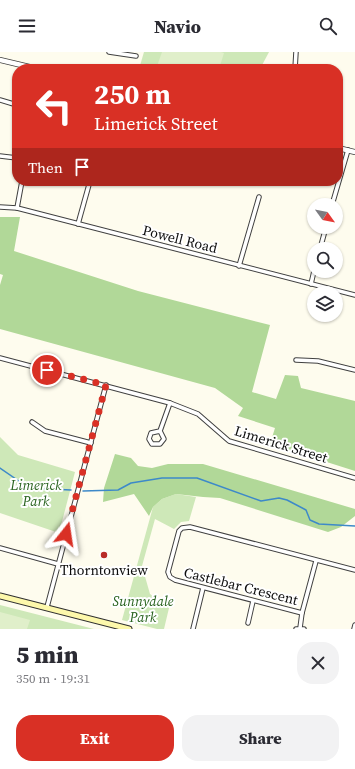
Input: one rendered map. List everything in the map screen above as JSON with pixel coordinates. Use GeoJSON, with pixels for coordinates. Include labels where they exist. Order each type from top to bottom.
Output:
{"type":"FeatureCollection","features":[{"type":"Feature","properties":{"kind":"main road"},"geometry":{"type":"LineString","coordinates":[[0,596],[129,629]]}},
{"type":"Feature","properties":{"kind":"street"},"geometry":{"type":"LineString","coordinates":[[109,52],[136,56]]}},
{"type":"Feature","properties":{"kind":"street"},"geometry":{"type":"LineString","coordinates":[[295,64],[296,52]]}},
{"type":"Feature","properties":{"kind":"street"},"geometry":{"type":"LineString","coordinates":[[0,60],[17,64]]}},
{"type":"Feature","properties":{"kind":"street"},"geometry":{"type":"LineString","coordinates":[[0,100],[12,104]]}},
{"type":"Feature","properties":{"kind":"street"},"geometry":{"type":"LineString","coordinates":[[343,149],[355,152]]}},
{"type":"Feature","properties":{"kind":"street"},"geometry":{"type":"LineString","coordinates":[[343,167],[348,150]]}},
{"type":"Feature","properties":{"kind":"street"},"geometry":{"type":"LineString","coordinates":[[0,156],[12,157]]}},
{"type":"Feature","properties":{"kind":"street"},"geometry":{"type":"LineString","coordinates":[[17,208],[21,186]]}},
{"type":"Feature","properties":{"kind":"street"},"geometry":{"type":"LineString","coordinates":[[78,224],[89,186]]}},
{"type":"Feature","properties":{"kind":"street"},"geometry":{"type":"LineString","coordinates":[[334,198],[338,186]]}},
{"type":"Feature","properties":{"kind":"street"},"geometry":{"type":"LineString","coordinates":[[239,266],[259,197]]}},
{"type":"Feature","properties":{"kind":"street","name":"Powell Road"},"geometry":{"type":"LineString","coordinates":[[0,207],[17,208],[355,295]]}},
{"type":"Feature","properties":{"kind":"street"},"geometry":{"type":"LineString","coordinates":[[311,284],[312,278]]}},
{"type":"Feature","properties":{"kind":"street","name":"Limerick Street"},"geometry":{"type":"LineString","coordinates":[[0,358],[170,403],[198,414],[229,441],[355,478]]}},
{"type":"Feature","properties":{"kind":"street"},"geometry":{"type":"LineString","coordinates":[[296,360],[318,361],[355,370]]}},
{"type":"Feature","properties":{"kind":"street"},"geometry":{"type":"LineString","coordinates":[[47,607],[106,385]]}},
{"type":"Feature","properties":{"kind":"street"},"geometry":{"type":"LineString","coordinates":[[160,431],[170,403]]}},
{"type":"Feature","properties":{"kind":"street"},"geometry":{"type":"LineString","coordinates":[[32,422],[45,431],[90,443]]}},
{"type":"Feature","properties":{"kind":"street"},"geometry":{"type":"LineString","coordinates":[[160,431],[164,437],[162,442],[157,445],[152,444],[149,439],[151,433],[160,431]]}},
{"type":"Feature","properties":{"kind":"street","name":"Castlebar Crescent"},"geometry":{"type":"LineString","coordinates":[[190,527],[316,561],[302,613],[175,580],[168,572],[179,530],[190,527]]}},
{"type":"Feature","properties":{"kind":"street"},"geometry":{"type":"LineString","coordinates":[[0,548],[58,564]]}},
{"type":"Feature","properties":{"kind":"street"},"geometry":{"type":"LineString","coordinates":[[316,561],[355,570]]}},
{"type":"Feature","properties":{"kind":"street"},"geometry":{"type":"LineString","coordinates":[[192,629],[204,588]]}},
{"type":"Feature","properties":{"kind":"street"},"geometry":{"type":"LineString","coordinates":[[248,623],[253,601]]}},
{"type":"Feature","properties":{"kind":"street"},"geometry":{"type":"LineString","coordinates":[[300,629],[302,613]]}},
{"type":"Feature","properties":{"kind":"street"},"geometry":{"type":"LineString","coordinates":[[354,629],[355,625]]}},
{"type":"Feature","properties":{"kind":"green space"},"geometry":{"type":"Polygon","coordinates":[[[144,52],[269,52],[263,64],[140,64],[144,52]]]}},
{"type":"Feature","properties":{"kind":"green space"},"geometry":{"type":"Polygon","coordinates":[[[162,52],[224,53],[221,64],[158,64],[162,52]]]}},
{"type":"Feature","properties":{"kind":"green space"},"geometry":{"type":"Polygon","coordinates":[[[0,217],[20,217],[14,251],[138,291],[270,325],[252,392],[276,399],[285,375],[298,376],[301,388],[355,401],[355,471],[270,444],[275,428],[238,416],[243,408],[215,388],[0,329],[0,285],[3,275],[0,274],[0,217]]]}},
{"type":"Feature","properties":{"kind":"green space","name":"Limerick Park"},"geometry":{"type":"Polygon","coordinates":[[[0,437],[18,455],[75,472],[59,533],[0,513],[0,437]]]}},
{"type":"Feature","properties":{"kind":"green space"},"geometry":{"type":"Polygon","coordinates":[[[115,454],[131,458],[138,466],[152,468],[168,464],[203,464],[355,509],[355,516],[341,527],[328,532],[220,498],[176,494],[162,499],[153,507],[149,516],[134,494],[103,502],[104,488],[115,454]]]}},
{"type":"Feature","properties":{"kind":"green space","name":"Sunnydale Park"},"geometry":{"type":"Polygon","coordinates":[[[176,494],[196,497],[189,521],[181,522],[174,529],[155,519],[142,566],[150,594],[169,608],[164,629],[157,629],[122,620],[153,507],[162,499],[176,494]]]}},
{"type":"Feature","properties":{"kind":"green space"},"geometry":{"type":"Polygon","coordinates":[[[0,605],[94,629],[0,629],[0,605]]]}},
{"type":"Feature","properties":{"kind":"green space"},"geometry":{"type":"Polygon","coordinates":[[[0,612],[30,620],[27,629],[0,629],[0,612]]]}},
{"type":"Feature","properties":{"kind":"waterway"},"geometry":{"type":"LineString","coordinates":[[0,468],[29,488],[71,490]]}},
{"type":"Feature","properties":{"kind":"waterway"},"geometry":{"type":"LineString","coordinates":[[83,491],[118,490],[131,483],[162,478],[197,478],[261,501],[279,498],[287,500],[306,510],[310,520],[319,524],[355,526]]}},
{"type":"Feature","properties":{"kind":"place","name":"Thorntonview"},"geometry":{"type":"Point","coordinates":[104,555]}},
{"type":"Feature","properties":{"kind":"route"},"geometry":{"type":"LineString","coordinates":[[47,370],[106,385],[66,534]]}}]}
